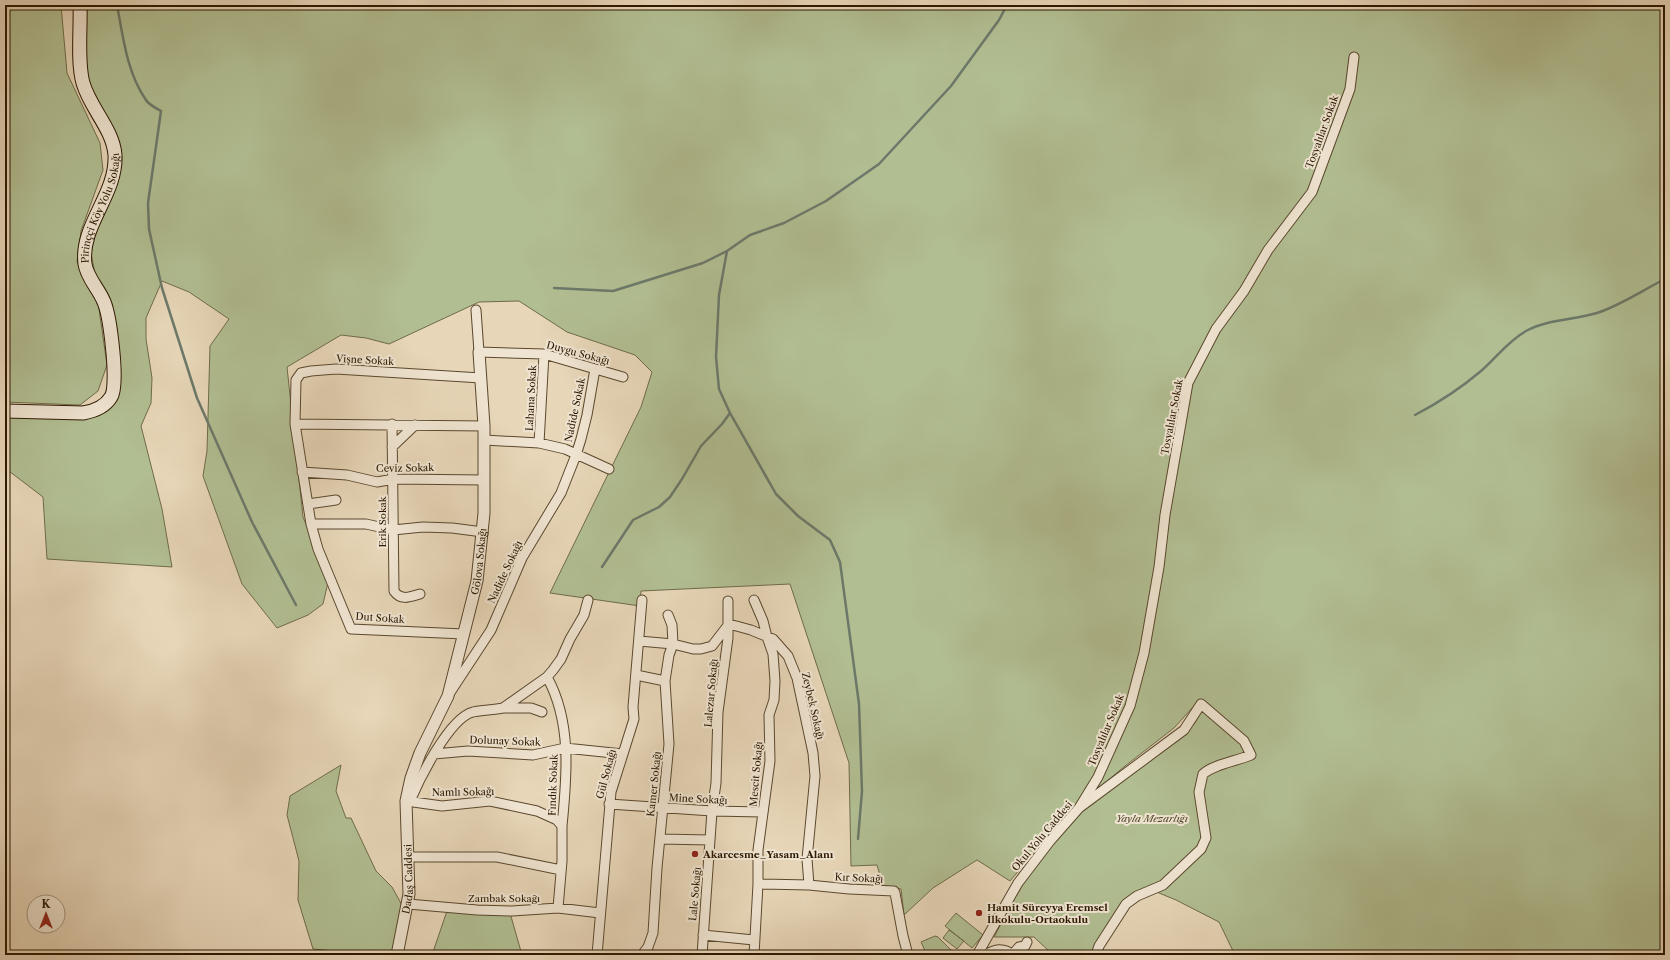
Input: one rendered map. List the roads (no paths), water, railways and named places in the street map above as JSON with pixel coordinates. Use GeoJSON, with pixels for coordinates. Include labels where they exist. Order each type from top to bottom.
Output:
{"type":"FeatureCollection","features":[{"type":"Feature","properties":{"kind":"main road","name":"Pirinççi Köy Yolu Sokağı"},"geometry":{"type":"LineString","coordinates":[[5,411],[83,413],[100,408],[106,404],[112,396],[115,379],[108,314],[103,300],[92,282],[85,265],[87,238],[108,192],[114,170],[115,154],[113,144],[83,84],[80,63],[80,5]]}},
{"type":"Feature","properties":{"kind":"street","name":"Tosyalılar Sokak"},"geometry":{"type":"LineString","coordinates":[[1079,808],[1098,777],[1130,706],[1144,653],[1159,567],[1166,507],[1188,383],[1216,329],[1244,291],[1268,250],[1312,192],[1350,89],[1354,57]]}},
{"type":"Feature","properties":{"kind":"street","name":"Gölova Sokağı"},"geometry":{"type":"LineString","coordinates":[[408,801],[411,778],[420,753],[448,696],[477,581],[483,532],[484,426],[476,310]]}},
{"type":"Feature","properties":{"kind":"street","name":"Duygu Sokağı"},"geometry":{"type":"LineString","coordinates":[[479,352],[544,354],[623,377]]}},
{"type":"Feature","properties":{"kind":"street","name":"Lahana Sokak"},"geometry":{"type":"LineString","coordinates":[[539,443],[544,354]]}},
{"type":"Feature","properties":{"kind":"street","name":"Vişne Sokak"},"geometry":{"type":"LineString","coordinates":[[329,575],[318,549],[311,524],[302,472],[296,424],[296,380],[301,373],[336,369],[481,378]]}},
{"type":"Feature","properties":{"kind":"street","name":"Nadide Sokak"},"geometry":{"type":"LineString","coordinates":[[576,455],[587,415],[595,369]]}},
{"type":"Feature","properties":{"kind":"street"},"geometry":{"type":"LineString","coordinates":[[296,424],[484,426]]}},
{"type":"Feature","properties":{"kind":"street","name":"Erik Sokak"},"geometry":{"type":"LineString","coordinates":[[392,424],[394,479],[394,591],[398,596],[404,598],[420,594]]}},
{"type":"Feature","properties":{"kind":"street"},"geometry":{"type":"LineString","coordinates":[[392,447],[415,425]]}},
{"type":"Feature","properties":{"kind":"street"},"geometry":{"type":"LineString","coordinates":[[484,440],[539,443],[565,449],[609,469]]}},
{"type":"Feature","properties":{"kind":"street","name":"Nadide Sokağı"},"geometry":{"type":"LineString","coordinates":[[448,696],[491,630],[522,558],[562,493],[576,455]]}},
{"type":"Feature","properties":{"kind":"street","name":"Ceviz Sokak"},"geometry":{"type":"LineString","coordinates":[[302,472],[347,475],[376,482],[394,479],[484,480]]}},
{"type":"Feature","properties":{"kind":"street"},"geometry":{"type":"LineString","coordinates":[[308,504],[336,500]]}},
{"type":"Feature","properties":{"kind":"street"},"geometry":{"type":"LineString","coordinates":[[311,524],[366,524],[393,530],[423,527],[452,528],[483,532]]}},
{"type":"Feature","properties":{"kind":"street","name":"Dut Sokak"},"geometry":{"type":"LineString","coordinates":[[329,575],[351,629],[464,634]]}},
{"type":"Feature","properties":{"kind":"street"},"geometry":{"type":"LineString","coordinates":[[503,708],[547,677],[561,659],[570,638],[584,615],[588,600]]}},
{"type":"Feature","properties":{"kind":"street","name":"Gül Sokağı"},"geometry":{"type":"LineString","coordinates":[[597,955],[608,841],[609,804],[634,719],[633,707],[642,600]]}},
{"type":"Feature","properties":{"kind":"street","name":"Mescit Sokağı"},"geometry":{"type":"LineString","coordinates":[[754,600],[763,621],[773,654],[775,681],[774,700],[769,714],[770,761],[758,850],[758,884],[754,955]]}},
{"type":"Feature","properties":{"kind":"street","name":"Lalezar Sokağı"},"geometry":{"type":"LineString","coordinates":[[712,811],[716,783],[718,712],[729,624],[728,602]]}},
{"type":"Feature","properties":{"kind":"street","name":"Kamer Sokağı"},"geometry":{"type":"LineString","coordinates":[[642,955],[648,947],[653,933],[662,808],[669,744],[665,681],[669,654],[673,644],[672,625],[668,615]]}},
{"type":"Feature","properties":{"kind":"street"},"geometry":{"type":"LineString","coordinates":[[639,641],[673,644],[693,649],[702,649],[712,646],[729,624]]}},
{"type":"Feature","properties":{"kind":"street","name":"Zeybek Sokağı"},"geometry":{"type":"LineString","coordinates":[[729,624],[751,630],[773,639],[788,656],[797,678],[813,753],[815,776],[807,859],[808,885]]}},
{"type":"Feature","properties":{"kind":"street"},"geometry":{"type":"LineString","coordinates":[[636,675],[665,681]]}},
{"type":"Feature","properties":{"kind":"street","name":"Fındık Sokak"},"geometry":{"type":"LineString","coordinates":[[547,677],[555,692],[560,708],[565,748],[566,790],[562,826]]}},
{"type":"Feature","properties":{"kind":"street","name":"Okul Yolu Caddesi"},"geometry":{"type":"LineString","coordinates":[[977,955],[1018,883],[1050,841],[1079,808],[1184,730],[1201,704],[1244,741],[1251,755],[1237,761],[1224,764],[1203,774],[1199,792],[1206,838],[1205,844],[1194,857],[1163,885],[1137,896],[1126,904],[1099,946],[1096,955]]}},
{"type":"Feature","properties":{"kind":"street","name":"Dadaş Caddesi"},"geometry":{"type":"LineString","coordinates":[[398,955],[409,894],[408,801],[427,765],[454,726],[473,712],[503,708],[531,708],[542,712]]}},
{"type":"Feature","properties":{"kind":"street","name":"Dolunay Sokak"},"geometry":{"type":"LineString","coordinates":[[434,754],[468,751],[532,755],[565,748],[623,754]]}},
{"type":"Feature","properties":{"kind":"street","name":"Namlı Sokağı"},"geometry":{"type":"LineString","coordinates":[[408,801],[442,806],[490,800],[537,811],[557,820],[562,826]]}},
{"type":"Feature","properties":{"kind":"street","name":"Mine Sokağı"},"geometry":{"type":"LineString","coordinates":[[609,804],[712,811],[763,812]]}},
{"type":"Feature","properties":{"kind":"street","name":"Lale Sokağı"},"geometry":{"type":"LineString","coordinates":[[702,955],[712,811]]}},
{"type":"Feature","properties":{"kind":"street"},"geometry":{"type":"LineString","coordinates":[[558,908],[562,851],[562,826]]}},
{"type":"Feature","properties":{"kind":"street"},"geometry":{"type":"LineString","coordinates":[[660,839],[710,840]]}},
{"type":"Feature","properties":{"kind":"street"},"geometry":{"type":"LineString","coordinates":[[408,857],[497,857],[561,870]]}},
{"type":"Feature","properties":{"kind":"street","name":"Kır Sokağı"},"geometry":{"type":"LineString","coordinates":[[758,884],[808,885],[894,891],[896,893],[903,936],[908,955]]}},
{"type":"Feature","properties":{"kind":"street","name":"Zambak Sokağı"},"geometry":{"type":"LineString","coordinates":[[408,904],[477,910],[512,911],[558,908],[600,913]]}},
{"type":"Feature","properties":{"kind":"street"},"geometry":{"type":"LineString","coordinates":[[703,935],[754,940]]}},
{"type":"Feature","properties":{"kind":"street"},"geometry":{"type":"LineString","coordinates":[[985,955],[1000,949],[1006,950],[1013,955],[1020,947],[1025,946],[1027,942]]}},
{"type":"Feature","properties":{"kind":"waterway"},"geometry":{"type":"LineString","coordinates":[[117,5],[124,42],[134,78],[147,102],[161,111],[148,203],[149,229],[162,288],[197,398],[252,522],[296,605]]}},
{"type":"Feature","properties":{"kind":"waterway"},"geometry":{"type":"LineString","coordinates":[[554,288],[613,291],[703,263],[727,251],[750,235],[784,223],[826,201],[879,164],[951,86],[999,20],[1007,5]]}},
{"type":"Feature","properties":{"kind":"waterway"},"geometry":{"type":"LineString","coordinates":[[727,251],[719,295],[716,357],[719,389],[730,413],[776,494],[798,516],[830,540],[840,562],[859,704],[862,791],[858,839]]}},
{"type":"Feature","properties":{"kind":"waterway"},"geometry":{"type":"LineString","coordinates":[[1415,415],[1441,400],[1481,371],[1513,340],[1526,331],[1543,324],[1606,310],[1665,279]]}},
{"type":"Feature","properties":{"kind":"waterway"},"geometry":{"type":"LineString","coordinates":[[602,567],[633,520],[659,507],[670,497],[701,446],[722,424],[730,413]]}},
{"type":"Feature","properties":{"kind":"place","name":"Akarcesme_Yasam_Alanı"},"geometry":{"type":"Point","coordinates":[695,854]}},
{"type":"Feature","properties":{"kind":"place","name":"Hamit Süreyya Eremsel İlkokulu-Ortaokulu"},"geometry":{"type":"Point","coordinates":[979,913]}},
{"type":"Feature","properties":{"kind":"park label","name":"Yayla Mezarlığı"},"geometry":{"type":"Point","coordinates":[1152,818]}}]}
